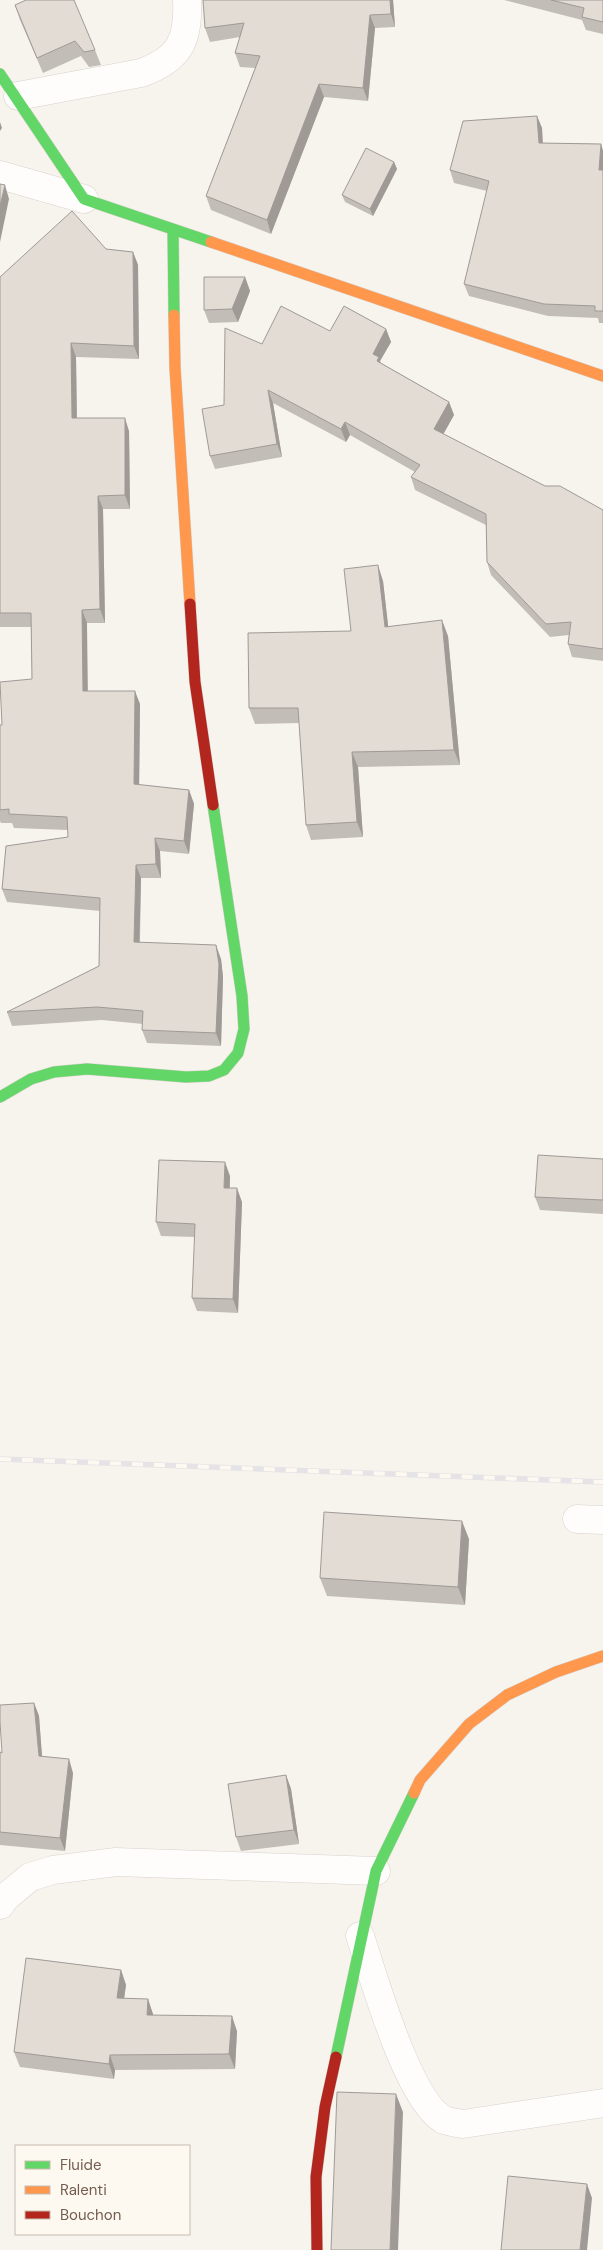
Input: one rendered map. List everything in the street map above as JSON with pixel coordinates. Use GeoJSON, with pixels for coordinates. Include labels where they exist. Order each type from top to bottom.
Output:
{"type":"FeatureCollection","features":[{"type":"Feature","properties":{"kind":"street"},"geometry":{"type":"LineString","coordinates":[[18,96],[141,73],[158,67],[178,50],[185,36],[188,19],[187,0]]}},
{"type":"Feature","properties":{"kind":"street"},"geometry":{"type":"LineString","coordinates":[[0,74],[18,96],[84,199]]}},
{"type":"Feature","properties":{"kind":"street"},"geometry":{"type":"LineString","coordinates":[[0,175],[84,199],[603,376]]}},
{"type":"Feature","properties":{"kind":"street"},"geometry":{"type":"LineString","coordinates":[[0,1097],[31,1079],[54,1072],[87,1069],[186,1078],[209,1076],[224,1070],[238,1053],[244,1029],[242,996],[195,682],[175,368],[173,229]]}},
{"type":"Feature","properties":{"kind":"street"},"geometry":{"type":"LineString","coordinates":[[317,2250],[316,2177],[324,2107],[360,1936],[376,1871],[420,1780],[469,1724],[507,1695],[556,1672],[603,1656]]}},
{"type":"Feature","properties":{"kind":"street"},"geometry":{"type":"LineString","coordinates":[[0,1906],[6,1897],[30,1878],[53,1870],[116,1862],[376,1871]]}},
{"type":"Feature","properties":{"kind":"street"},"geometry":{"type":"LineString","coordinates":[[360,1936],[387,2017],[412,2077],[425,2101],[444,2119],[463,2124],[603,2104]]}},
{"type":"Feature","properties":{"kind":"building"},"geometry":{"type":"Polygon","coordinates":[[[26,0],[74,0],[95,50],[84,52],[75,41],[37,58],[15,5],[26,0]]]}},
{"type":"Feature","properties":{"kind":"building"},"geometry":{"type":"Polygon","coordinates":[[[203,0],[390,0],[391,14],[370,15],[363,88],[319,84],[267,220],[206,196],[260,56],[235,53],[244,23],[205,28],[203,0]]]}},
{"type":"Feature","properties":{"kind":"building"},"geometry":{"type":"Polygon","coordinates":[[[551,0],[603,0],[603,22],[582,17],[584,8],[551,0]]]}},
{"type":"Feature","properties":{"kind":"building"},"geometry":{"type":"Polygon","coordinates":[[[537,116],[539,143],[601,144],[599,170],[603,170],[603,311],[595,311],[595,306],[544,304],[464,284],[489,181],[450,170],[463,121],[537,116]]]}},
{"type":"Feature","properties":{"kind":"building"},"geometry":{"type":"Polygon","coordinates":[[[366,148],[394,162],[370,209],[342,195],[366,148]]]}},
{"type":"Feature","properties":{"kind":"building"},"geometry":{"type":"Polygon","coordinates":[[[0,184],[5,185],[0,206],[0,184]]]}},
{"type":"Feature","properties":{"kind":"building"},"geometry":{"type":"Polygon","coordinates":[[[72,211],[106,249],[133,252],[134,346],[71,343],[72,418],[125,418],[125,495],[98,496],[100,609],[82,610],[83,691],[135,691],[134,784],[189,790],[184,841],[155,838],[156,864],[136,865],[134,942],[216,945],[219,964],[216,1033],[142,1030],[143,1011],[97,1007],[7,1012],[99,966],[100,898],[2,889],[6,846],[68,837],[67,817],[9,814],[9,809],[0,810],[0,725],[2,725],[0,682],[32,679],[31,613],[0,613],[0,277],[72,211]]]}},
{"type":"Feature","properties":{"kind":"building"},"geometry":{"type":"Polygon","coordinates":[[[204,277],[245,277],[232,309],[204,310],[204,277]]]}},
{"type":"Feature","properties":{"kind":"building"},"geometry":{"type":"Polygon","coordinates":[[[281,306],[330,331],[344,306],[386,329],[373,354],[379,357],[377,361],[449,402],[434,429],[545,486],[560,486],[603,510],[603,649],[568,644],[571,622],[546,624],[487,562],[486,514],[411,477],[420,465],[345,422],[341,429],[268,390],[277,444],[210,456],[202,409],[224,405],[225,328],[262,344],[281,306]]]}},
{"type":"Feature","properties":{"kind":"building"},"geometry":{"type":"Polygon","coordinates":[[[378,565],[385,627],[442,620],[454,750],[352,752],[357,822],[306,825],[298,708],[249,708],[248,633],[351,631],[344,569],[378,565]]]}},
{"type":"Feature","properties":{"kind":"building"},"geometry":{"type":"Polygon","coordinates":[[[538,1155],[603,1159],[603,1200],[535,1197],[538,1155]]]}},
{"type":"Feature","properties":{"kind":"building"},"geometry":{"type":"Polygon","coordinates":[[[159,1160],[225,1162],[224,1188],[237,1188],[233,1299],[192,1298],[195,1224],[156,1222],[159,1160]]]}},
{"type":"Feature","properties":{"kind":"building"},"geometry":{"type":"Polygon","coordinates":[[[324,1512],[462,1521],[458,1587],[320,1578],[324,1512]]]}},
{"type":"Feature","properties":{"kind":"building"},"geometry":{"type":"Polygon","coordinates":[[[34,1703],[39,1756],[69,1759],[60,1838],[0,1832],[0,1752],[2,1753],[0,1705],[34,1703]]]}},
{"type":"Feature","properties":{"kind":"building"},"geometry":{"type":"Polygon","coordinates":[[[286,1775],[294,1830],[236,1837],[228,1784],[286,1775]]]}},
{"type":"Feature","properties":{"kind":"building"},"geometry":{"type":"Polygon","coordinates":[[[26,1958],[121,1970],[117,1998],[148,1999],[147,2015],[232,2016],[229,2054],[110,2055],[109,2064],[14,2052],[26,1958]]]}},
{"type":"Feature","properties":{"kind":"building"},"geometry":{"type":"Polygon","coordinates":[[[337,2092],[396,2094],[390,2250],[331,2250],[337,2092]]]}},
{"type":"Feature","properties":{"kind":"building"},"geometry":{"type":"Polygon","coordinates":[[[508,2176],[587,2184],[580,2250],[501,2250],[508,2176]]]}},
{"type":"Feature","properties":{"kind":"railway"},"geometry":{"type":"LineString","coordinates":[[0,1459],[603,1482]]}},
{"type":"Feature","properties":{"kind":"traffic: fast"},"geometry":{"type":"LineString","coordinates":[[0,74],[84,199],[211,242]]}},
{"type":"Feature","properties":{"kind":"traffic: fast"},"geometry":{"type":"LineString","coordinates":[[173,229],[174,315]]}},
{"type":"Feature","properties":{"kind":"traffic: fast"},"geometry":{"type":"LineString","coordinates":[[0,1097],[31,1079],[54,1072],[87,1069],[186,1077],[209,1076],[224,1070],[238,1053],[244,1029],[242,996],[213,805]]}},
{"type":"Feature","properties":{"kind":"traffic: fast"},"geometry":{"type":"LineString","coordinates":[[336,2057],[376,1871],[414,1793]]}},
{"type":"Feature","properties":{"kind":"traffic: slow"},"geometry":{"type":"LineString","coordinates":[[211,242],[603,376]]}},
{"type":"Feature","properties":{"kind":"traffic: slow"},"geometry":{"type":"LineString","coordinates":[[174,315],[175,368],[190,604]]}},
{"type":"Feature","properties":{"kind":"traffic: slow"},"geometry":{"type":"LineString","coordinates":[[414,1793],[420,1780],[469,1724],[507,1695],[556,1672],[603,1656]]}},
{"type":"Feature","properties":{"kind":"traffic: jam"},"geometry":{"type":"LineString","coordinates":[[190,604],[195,682],[213,805]]}},
{"type":"Feature","properties":{"kind":"traffic: jam"},"geometry":{"type":"LineString","coordinates":[[317,2250],[316,2177],[325,2107],[336,2057]]}}]}
